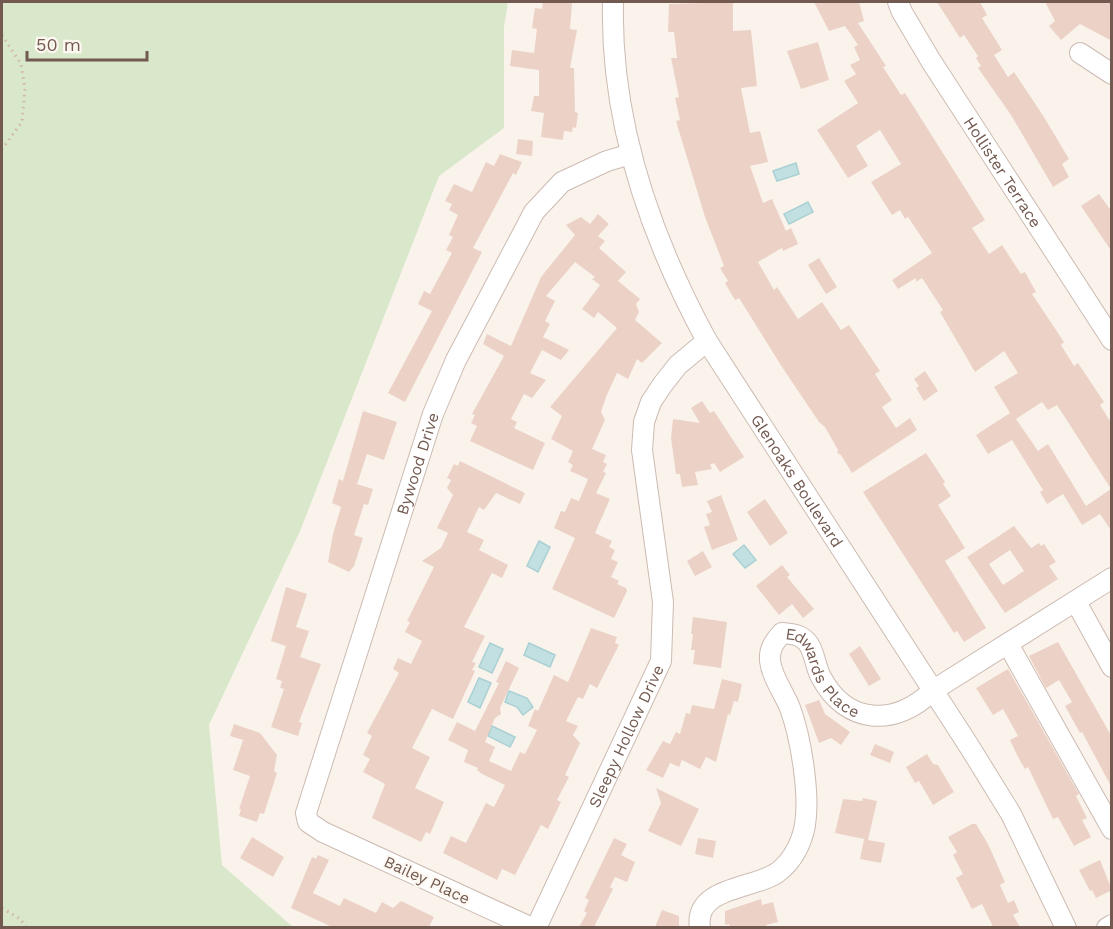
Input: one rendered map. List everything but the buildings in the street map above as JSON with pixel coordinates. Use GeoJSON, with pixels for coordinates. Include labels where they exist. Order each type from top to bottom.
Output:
{"type":"FeatureCollection","features":[{"type":"Feature","properties":{"kind":"street","name":"Glenoaks Boulevard"},"geometry":{"type":"LineString","coordinates":[[613,2],[615,52],[631,154],[650,217],[676,284],[707,341],[1011,814],[1066,927]]}},
{"type":"Feature","properties":{"kind":"street","name":"Hollister Terrace"},"geometry":{"type":"LineString","coordinates":[[898,2],[931,61],[1112,340]]}},
{"type":"Feature","properties":{"kind":"street"},"geometry":{"type":"LineString","coordinates":[[1080,53],[1112,74]]}},
{"type":"Feature","properties":{"kind":"street","name":"Bywood Drive"},"geometry":{"type":"LineString","coordinates":[[323,832],[308,822],[307,805],[433,414],[456,360],[534,212],[562,182],[607,161],[631,154]]}},
{"type":"Feature","properties":{"kind":"street","name":"Sleepy Hollow Drive"},"geometry":{"type":"LineString","coordinates":[[534,927],[661,661],[663,602],[642,450],[644,422],[651,402],[678,364],[707,341]]}},
{"type":"Feature","properties":{"kind":"street","name":"Edwards Place"},"geometry":{"type":"LineString","coordinates":[[700,927],[699,920],[705,904],[722,893],[778,872],[801,843],[805,823],[805,800],[798,739],[790,709],[770,662],[773,643],[782,633],[797,634],[809,644],[821,677],[837,699],[854,710],[884,717],[917,706],[932,691],[1112,578]]}},
{"type":"Feature","properties":{"kind":"street"},"geometry":{"type":"LineString","coordinates":[[1076,602],[1112,667]]}},
{"type":"Feature","properties":{"kind":"street"},"geometry":{"type":"LineString","coordinates":[[1008,644],[1112,829]]}},
{"type":"Feature","properties":{"kind":"street","name":"Bailey Place"},"geometry":{"type":"LineString","coordinates":[[323,832],[534,927]]}},
{"type":"Feature","properties":{"kind":"street"},"geometry":{"type":"LineString","coordinates":[[1107,927],[1112,925]]}},
{"type":"Feature","properties":{"kind":"path"},"geometry":{"type":"LineString","coordinates":[[2,34],[21,64],[25,89],[22,122],[2,149]]}},
{"type":"Feature","properties":{"kind":"path"},"geometry":{"type":"LineString","coordinates":[[2,908],[20,919],[27,927]]}},
{"type":"Feature","properties":{"kind":"green space"},"geometry":{"type":"Polygon","coordinates":[[[2,2],[508,2],[504,27],[504,128],[439,176],[300,531],[209,725],[222,865],[293,927],[2,927],[2,2]]]}},
{"type":"Feature","properties":{"kind":"water"},"geometry":{"type":"Polygon","coordinates":[[[796,163],[799,174],[777,181],[773,171],[796,163]]]}},
{"type":"Feature","properties":{"kind":"water"},"geometry":{"type":"Polygon","coordinates":[[[808,202],[813,212],[789,224],[784,214],[808,202]]]}},
{"type":"Feature","properties":{"kind":"water"},"geometry":{"type":"Polygon","coordinates":[[[539,541],[550,547],[538,572],[527,566],[539,541]]]}},
{"type":"Feature","properties":{"kind":"water"},"geometry":{"type":"Polygon","coordinates":[[[744,545],[756,560],[745,568],[733,554],[744,545]]]}},
{"type":"Feature","properties":{"kind":"water"},"geometry":{"type":"Polygon","coordinates":[[[490,643],[503,649],[492,673],[479,667],[490,643]]]}},
{"type":"Feature","properties":{"kind":"water"},"geometry":{"type":"Polygon","coordinates":[[[529,643],[555,655],[550,667],[524,655],[529,643]]]}},
{"type":"Feature","properties":{"kind":"water"},"geometry":{"type":"Polygon","coordinates":[[[479,678],[491,683],[480,708],[468,702],[479,678]]]}},
{"type":"Feature","properties":{"kind":"water"},"geometry":{"type":"Polygon","coordinates":[[[509,691],[527,698],[533,707],[523,715],[517,707],[505,702],[509,691]]]}},
{"type":"Feature","properties":{"kind":"water"},"geometry":{"type":"Polygon","coordinates":[[[492,726],[515,737],[510,747],[488,736],[492,726]]]}}]}
